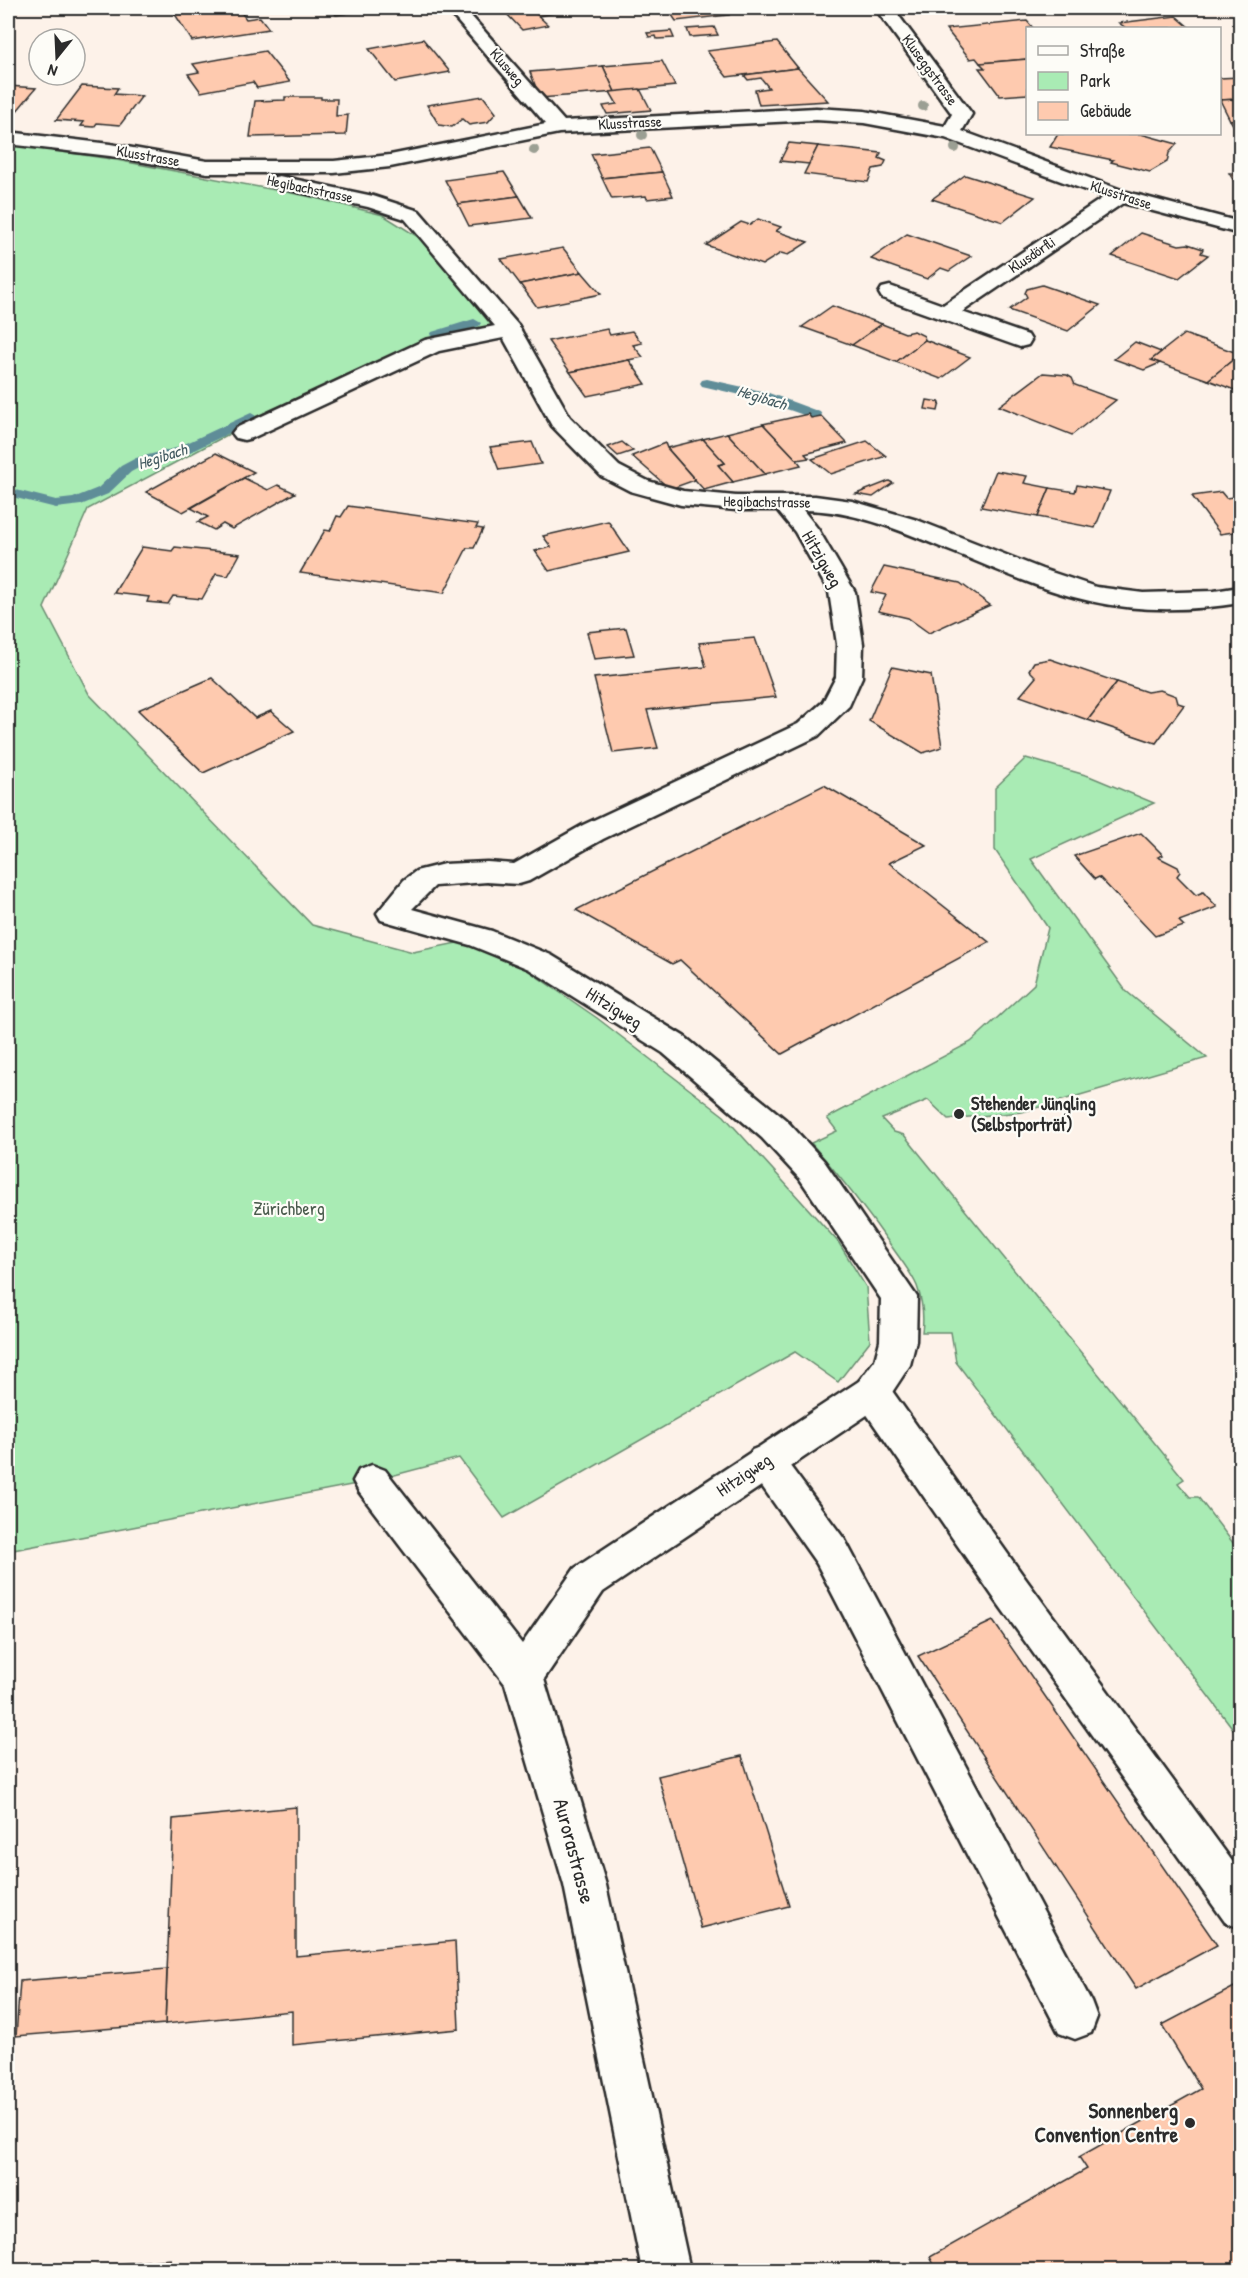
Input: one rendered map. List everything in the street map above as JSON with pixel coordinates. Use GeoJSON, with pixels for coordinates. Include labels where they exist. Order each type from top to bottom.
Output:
{"type":"FeatureCollection","features":[{"type":"Feature","properties":{"kind":"street","name":"Klusweg"},"geometry":{"type":"LineString","coordinates":[[455,8],[559,127]]}},
{"type":"Feature","properties":{"kind":"street","name":"Kluseggstrasse"},"geometry":{"type":"LineString","coordinates":[[884,8],[962,114],[960,121],[950,133]]}},
{"type":"Feature","properties":{"kind":"street","name":"Klusstrasse"},"geometry":{"type":"LineString","coordinates":[[8,138],[110,150],[207,167],[334,167],[390,161],[559,127],[816,114],[864,117],[950,133],[1120,196],[1240,228]]}},
{"type":"Feature","properties":{"kind":"street","name":"Hegibachstrasse"},"geometry":{"type":"LineString","coordinates":[[390,161],[404,197],[510,330],[560,421],[610,471],[639,486],[681,498],[736,503],[815,503],[852,508],[908,525],[1033,574],[1092,594],[1143,601],[1214,599],[1240,595]]}},
{"type":"Feature","properties":{"kind":"street","name":"Hegibachstrasse"},"geometry":{"type":"LineString","coordinates":[[207,167],[327,191],[404,197]]}},
{"type":"Feature","properties":{"kind":"street","name":"Klusdörfli"},"geometry":{"type":"LineString","coordinates":[[945,313],[1120,196]]}},
{"type":"Feature","properties":{"kind":"street"},"geometry":{"type":"LineString","coordinates":[[890,293],[1020,340]]}},
{"type":"Feature","properties":{"kind":"street"},"geometry":{"type":"LineString","coordinates":[[244,433],[433,345],[510,330]]}},
{"type":"Feature","properties":{"kind":"street","name":"Hitzigweg"},"geometry":{"type":"LineString","coordinates":[[523,1676],[589,1580],[765,1461],[873,1392],[892,1365],[896,1349],[899,1297],[812,1170],[774,1129],[674,1045],[540,962],[481,938],[392,912],[414,887],[426,878],[444,874],[487,872],[519,874],[593,832],[808,730],[835,706],[849,677],[850,644],[842,592],[806,529],[783,502]]}},
{"type":"Feature","properties":{"kind":"street"},"geometry":{"type":"LineString","coordinates":[[873,1392],[1008,1586],[1240,1907]]}},
{"type":"Feature","properties":{"kind":"street"},"geometry":{"type":"LineString","coordinates":[[765,1461],[831,1552],[1075,2017]]}},
{"type":"Feature","properties":{"kind":"street","name":"Aurorastrasse"},"geometry":{"type":"LineString","coordinates":[[372,1481],[523,1676],[585,1885],[666,2271]]}},
{"type":"Feature","properties":{"kind":"green space","name":"Zürichberg"},"geometry":{"type":"Polygon","coordinates":[[[8,144],[111,159],[307,196],[383,215],[423,240],[492,326],[428,341],[244,426],[88,509],[44,608],[89,694],[312,925],[413,952],[481,938],[597,1018],[724,1116],[839,1243],[866,1287],[870,1341],[838,1382],[795,1352],[504,1518],[459,1458],[372,1481],[8,1551],[8,144]]]}},
{"type":"Feature","properties":{"kind":"green space"},"geometry":{"type":"Polygon","coordinates":[[[1026,758],[1089,776],[1154,803],[1031,859],[1126,991],[1207,1058],[1022,1112],[948,1119],[928,1100],[882,1119],[894,1132],[904,1135],[1184,1479],[1178,1483],[1190,1497],[1198,1497],[1240,1552],[1240,1738],[956,1362],[951,1332],[922,1332],[921,1303],[912,1276],[863,1207],[811,1143],[837,1131],[827,1118],[971,1042],[1034,984],[1048,928],[995,850],[995,788],[1026,758]]]}},
{"type":"Feature","properties":{"kind":"building"},"geometry":{"type":"Polygon","coordinates":[[[171,8],[238,8],[246,19],[260,17],[269,29],[192,41],[171,8]]]}},
{"type":"Feature","properties":{"kind":"building"},"geometry":{"type":"Polygon","coordinates":[[[331,8],[385,8],[336,15],[331,8]]]}},
{"type":"Feature","properties":{"kind":"building"},"geometry":{"type":"Polygon","coordinates":[[[530,8],[585,8],[538,16],[530,8]]]}},
{"type":"Feature","properties":{"kind":"building"},"geometry":{"type":"Polygon","coordinates":[[[530,8],[548,25],[522,30],[505,12],[530,8]]]}},
{"type":"Feature","properties":{"kind":"building"},"geometry":{"type":"Polygon","coordinates":[[[667,8],[724,8],[729,15],[676,21],[667,8]]]}},
{"type":"Feature","properties":{"kind":"building"},"geometry":{"type":"Polygon","coordinates":[[[770,8],[826,8],[783,13],[773,12],[770,8]]]}},
{"type":"Feature","properties":{"kind":"building"},"geometry":{"type":"Polygon","coordinates":[[[1176,16],[1189,27],[1125,27],[1119,23],[1176,16]]]}},
{"type":"Feature","properties":{"kind":"building"},"geometry":{"type":"Polygon","coordinates":[[[1027,21],[1032,27],[1026,27],[1026,59],[980,63],[976,58],[970,59],[946,29],[1027,21]]]}},
{"type":"Feature","properties":{"kind":"building"},"geometry":{"type":"Polygon","coordinates":[[[714,27],[718,35],[690,37],[687,29],[714,27]]]}},
{"type":"Feature","properties":{"kind":"building"},"geometry":{"type":"Polygon","coordinates":[[[671,31],[674,38],[657,39],[656,36],[649,37],[647,33],[671,31]]]}},
{"type":"Feature","properties":{"kind":"building"},"geometry":{"type":"Polygon","coordinates":[[[423,39],[450,72],[395,82],[369,49],[423,39]]]}},
{"type":"Feature","properties":{"kind":"building"},"geometry":{"type":"Polygon","coordinates":[[[777,42],[798,68],[727,77],[707,51],[777,42]]]}},
{"type":"Feature","properties":{"kind":"building"},"geometry":{"type":"Polygon","coordinates":[[[265,51],[290,82],[257,88],[253,82],[201,92],[188,74],[199,72],[193,64],[265,51]]]}},
{"type":"Feature","properties":{"kind":"building"},"geometry":{"type":"Polygon","coordinates":[[[1026,59],[1026,94],[1000,96],[979,68],[985,68],[980,63],[1026,59]]]}},
{"type":"Feature","properties":{"kind":"building"},"geometry":{"type":"Polygon","coordinates":[[[662,61],[675,86],[615,92],[603,66],[662,61]]]}},
{"type":"Feature","properties":{"kind":"building"},"geometry":{"type":"Polygon","coordinates":[[[603,66],[615,92],[540,98],[530,72],[603,66]]]}},
{"type":"Feature","properties":{"kind":"building"},"geometry":{"type":"Polygon","coordinates":[[[798,68],[828,101],[759,105],[755,90],[769,88],[761,78],[748,80],[744,75],[798,68]]]}},
{"type":"Feature","properties":{"kind":"building"},"geometry":{"type":"Polygon","coordinates":[[[1240,77],[1240,99],[1221,100],[1221,78],[1240,77]]]}},
{"type":"Feature","properties":{"kind":"building"},"geometry":{"type":"Polygon","coordinates":[[[8,86],[36,88],[16,112],[8,111],[8,86]]]}},
{"type":"Feature","properties":{"kind":"building"},"geometry":{"type":"Polygon","coordinates":[[[81,87],[118,88],[114,94],[142,96],[120,125],[97,123],[94,127],[81,126],[84,122],[56,120],[81,87]]]}},
{"type":"Feature","properties":{"kind":"building"},"geometry":{"type":"Polygon","coordinates":[[[640,89],[651,110],[607,114],[603,106],[617,104],[610,92],[640,89]]]}},
{"type":"Feature","properties":{"kind":"building"},"geometry":{"type":"Polygon","coordinates":[[[483,96],[496,113],[488,122],[469,125],[462,119],[452,127],[439,125],[427,105],[483,96]]]}},
{"type":"Feature","properties":{"kind":"building"},"geometry":{"type":"Polygon","coordinates":[[[285,97],[337,99],[336,116],[348,115],[346,135],[250,137],[255,101],[285,100],[285,97]]]}},
{"type":"Feature","properties":{"kind":"building"},"geometry":{"type":"Polygon","coordinates":[[[1240,99],[1240,119],[1230,120],[1221,100],[1240,99]]]}},
{"type":"Feature","properties":{"kind":"building"},"geometry":{"type":"Polygon","coordinates":[[[1240,119],[1240,136],[1230,120],[1240,119]]]}},
{"type":"Feature","properties":{"kind":"building"},"geometry":{"type":"Polygon","coordinates":[[[1057,135],[1145,135],[1177,144],[1169,153],[1167,162],[1150,172],[1111,162],[1113,160],[1050,147],[1057,135]]]}},
{"type":"Feature","properties":{"kind":"building"},"geometry":{"type":"Polygon","coordinates":[[[789,143],[818,146],[809,164],[780,161],[789,143]]]}},
{"type":"Feature","properties":{"kind":"building"},"geometry":{"type":"Polygon","coordinates":[[[818,146],[881,153],[879,158],[886,161],[883,167],[873,169],[868,182],[804,174],[818,146]]]}},
{"type":"Feature","properties":{"kind":"building"},"geometry":{"type":"Polygon","coordinates":[[[650,148],[662,172],[602,178],[591,154],[650,148]]]}},
{"type":"Feature","properties":{"kind":"building"},"geometry":{"type":"Polygon","coordinates":[[[504,172],[519,196],[458,204],[445,180],[504,172]]]}},
{"type":"Feature","properties":{"kind":"building"},"geometry":{"type":"Polygon","coordinates":[[[662,172],[673,196],[612,199],[602,178],[662,172]]]}},
{"type":"Feature","properties":{"kind":"building"},"geometry":{"type":"Polygon","coordinates":[[[1229,173],[1240,173],[1240,189],[1239,189],[1229,173]]]}},
{"type":"Feature","properties":{"kind":"building"},"geometry":{"type":"Polygon","coordinates":[[[965,175],[1035,197],[1003,222],[932,199],[965,175]]]}},
{"type":"Feature","properties":{"kind":"building"},"geometry":{"type":"Polygon","coordinates":[[[519,196],[532,218],[469,226],[458,204],[519,196]]]}},
{"type":"Feature","properties":{"kind":"building"},"geometry":{"type":"Polygon","coordinates":[[[758,219],[781,227],[776,231],[808,242],[788,255],[781,253],[762,265],[706,245],[741,222],[750,225],[758,219]]]}},
{"type":"Feature","properties":{"kind":"building"},"geometry":{"type":"Polygon","coordinates":[[[1141,233],[1179,245],[1188,244],[1203,249],[1201,253],[1208,255],[1179,278],[1112,256],[1141,233]]]}},
{"type":"Feature","properties":{"kind":"building"},"geometry":{"type":"Polygon","coordinates":[[[907,234],[971,256],[949,271],[941,268],[927,279],[871,259],[907,234]]]}},
{"type":"Feature","properties":{"kind":"building"},"geometry":{"type":"Polygon","coordinates":[[[563,248],[582,272],[520,284],[501,259],[563,248]]]}},
{"type":"Feature","properties":{"kind":"building"},"geometry":{"type":"Polygon","coordinates":[[[582,272],[601,294],[537,307],[520,284],[582,272]]]}},
{"type":"Feature","properties":{"kind":"building"},"geometry":{"type":"Polygon","coordinates":[[[1042,285],[1100,305],[1068,331],[1009,310],[1027,297],[1025,293],[1027,289],[1042,285]]]}},
{"type":"Feature","properties":{"kind":"building"},"geometry":{"type":"Polygon","coordinates":[[[832,306],[882,324],[852,345],[802,327],[832,306]]]}},
{"type":"Feature","properties":{"kind":"building"},"geometry":{"type":"Polygon","coordinates":[[[882,324],[905,333],[914,331],[924,336],[925,340],[896,362],[852,345],[882,324]]]}},
{"type":"Feature","properties":{"kind":"building"},"geometry":{"type":"Polygon","coordinates":[[[607,329],[610,335],[632,331],[642,343],[633,345],[643,357],[570,372],[548,341],[607,329]]]}},
{"type":"Feature","properties":{"kind":"building"},"geometry":{"type":"Polygon","coordinates":[[[1184,334],[1240,354],[1208,380],[1151,360],[1184,334]]]}},
{"type":"Feature","properties":{"kind":"building"},"geometry":{"type":"Polygon","coordinates":[[[925,340],[970,357],[941,379],[896,362],[925,340]]]}},
{"type":"Feature","properties":{"kind":"building"},"geometry":{"type":"Polygon","coordinates":[[[1135,342],[1161,352],[1151,360],[1160,363],[1144,370],[1114,359],[1135,342]]]}},
{"type":"Feature","properties":{"kind":"building"},"geometry":{"type":"Polygon","coordinates":[[[1240,354],[1240,392],[1208,380],[1240,354]]]}},
{"type":"Feature","properties":{"kind":"building"},"geometry":{"type":"Polygon","coordinates":[[[629,360],[646,384],[587,396],[570,372],[629,360]]]}},
{"type":"Feature","properties":{"kind":"building"},"geometry":{"type":"Polygon","coordinates":[[[1043,373],[1067,375],[1072,378],[1075,385],[1116,400],[1072,435],[999,406],[1043,373]]]}},
{"type":"Feature","properties":{"kind":"building"},"geometry":{"type":"Polygon","coordinates":[[[927,400],[940,402],[938,411],[925,409],[927,400]]]}},
{"type":"Feature","properties":{"kind":"building"},"geometry":{"type":"Polygon","coordinates":[[[808,414],[811,418],[821,416],[847,443],[805,454],[809,458],[797,460],[763,424],[808,414]]]}},
{"type":"Feature","properties":{"kind":"building"},"geometry":{"type":"Polygon","coordinates":[[[763,424],[801,465],[765,474],[727,433],[763,424]]]}},
{"type":"Feature","properties":{"kind":"building"},"geometry":{"type":"Polygon","coordinates":[[[727,433],[765,474],[733,482],[718,465],[725,463],[703,439],[727,433]]]}},
{"type":"Feature","properties":{"kind":"building"},"geometry":{"type":"Polygon","coordinates":[[[703,439],[725,463],[718,465],[733,482],[704,490],[667,448],[703,439]]]}},
{"type":"Feature","properties":{"kind":"building"},"geometry":{"type":"Polygon","coordinates":[[[867,441],[886,456],[831,474],[812,459],[867,441]]]}},
{"type":"Feature","properties":{"kind":"building"},"geometry":{"type":"Polygon","coordinates":[[[532,442],[541,464],[499,470],[490,447],[532,442]]]}},
{"type":"Feature","properties":{"kind":"building"},"geometry":{"type":"Polygon","coordinates":[[[622,442],[633,451],[618,456],[608,447],[622,442]]]}},
{"type":"Feature","properties":{"kind":"building"},"geometry":{"type":"Polygon","coordinates":[[[665,443],[695,480],[670,489],[632,456],[665,443]]]}},
{"type":"Feature","properties":{"kind":"building"},"geometry":{"type":"Polygon","coordinates":[[[216,453],[254,472],[183,512],[146,492],[216,453]]]}},
{"type":"Feature","properties":{"kind":"building"},"geometry":{"type":"Polygon","coordinates":[[[996,471],[1027,476],[1024,483],[1050,488],[1038,517],[981,507],[996,471]]]}},
{"type":"Feature","properties":{"kind":"building"},"geometry":{"type":"Polygon","coordinates":[[[244,478],[268,490],[278,485],[295,493],[232,529],[223,524],[214,530],[198,522],[208,517],[191,508],[244,478]]]}},
{"type":"Feature","properties":{"kind":"building"},"geometry":{"type":"Polygon","coordinates":[[[889,481],[893,483],[873,497],[856,494],[889,481]]]}},
{"type":"Feature","properties":{"kind":"building"},"geometry":{"type":"Polygon","coordinates":[[[1077,485],[1110,491],[1095,528],[1038,517],[1050,488],[1075,492],[1077,485]]]}},
{"type":"Feature","properties":{"kind":"building"},"geometry":{"type":"Polygon","coordinates":[[[1221,492],[1226,498],[1240,496],[1240,531],[1220,534],[1192,496],[1221,492]]]}},
{"type":"Feature","properties":{"kind":"building"},"geometry":{"type":"Polygon","coordinates":[[[348,506],[478,524],[476,528],[483,529],[474,548],[467,548],[444,593],[300,573],[325,530],[330,531],[337,516],[341,517],[348,506]]]}},
{"type":"Feature","properties":{"kind":"building"},"geometry":{"type":"Polygon","coordinates":[[[608,521],[629,552],[549,571],[535,551],[551,547],[543,536],[608,521]]]}},
{"type":"Feature","properties":{"kind":"building"},"geometry":{"type":"Polygon","coordinates":[[[142,547],[172,551],[175,547],[240,554],[228,576],[216,574],[202,599],[173,596],[168,604],[147,602],[149,597],[114,593],[142,547]]]}},
{"type":"Feature","properties":{"kind":"building"},"geometry":{"type":"Polygon","coordinates":[[[884,567],[960,583],[990,605],[929,633],[908,618],[878,611],[886,595],[871,592],[884,567]]]}},
{"type":"Feature","properties":{"kind":"building"},"geometry":{"type":"Polygon","coordinates":[[[626,628],[634,655],[594,659],[587,632],[626,628]]]}},
{"type":"Feature","properties":{"kind":"building"},"geometry":{"type":"Polygon","coordinates":[[[755,638],[776,697],[647,710],[658,748],[613,753],[594,678],[706,667],[699,643],[755,638]]]}},
{"type":"Feature","properties":{"kind":"building"},"geometry":{"type":"Polygon","coordinates":[[[1050,659],[1117,682],[1088,720],[1020,696],[1036,677],[1029,670],[1034,662],[1050,659]]]}},
{"type":"Feature","properties":{"kind":"building"},"geometry":{"type":"Polygon","coordinates":[[[892,667],[931,675],[942,747],[923,753],[869,721],[892,667]]]}},
{"type":"Feature","properties":{"kind":"building"},"geometry":{"type":"Polygon","coordinates":[[[212,678],[255,718],[271,711],[294,731],[203,773],[138,710],[212,678]]]}},
{"type":"Feature","properties":{"kind":"building"},"geometry":{"type":"Polygon","coordinates":[[[1117,682],[1147,692],[1160,690],[1176,696],[1178,703],[1184,705],[1156,743],[1088,720],[1117,682]]]}},
{"type":"Feature","properties":{"kind":"building"},"geometry":{"type":"Polygon","coordinates":[[[824,785],[926,845],[889,863],[989,942],[782,1054],[680,960],[672,964],[576,910],[824,785]]]}},
{"type":"Feature","properties":{"kind":"building"},"geometry":{"type":"Polygon","coordinates":[[[1141,833],[1163,855],[1158,857],[1178,867],[1180,872],[1177,876],[1196,895],[1203,892],[1217,907],[1179,921],[1184,926],[1155,936],[1099,877],[1095,879],[1074,856],[1141,833]]]}},
{"type":"Feature","properties":{"kind":"building"},"geometry":{"type":"Polygon","coordinates":[[[993,1621],[1217,1945],[1136,1989],[918,1656],[993,1621]]]}},
{"type":"Feature","properties":{"kind":"building"},"geometry":{"type":"Polygon","coordinates":[[[742,1756],[789,1906],[701,1928],[658,1776],[742,1756]]]}},
{"type":"Feature","properties":{"kind":"building"},"geometry":{"type":"Polygon","coordinates":[[[296,1807],[296,1956],[455,1941],[459,2029],[292,2045],[292,2011],[165,2024],[173,1819],[296,1807]]]}},
{"type":"Feature","properties":{"kind":"building"},"geometry":{"type":"Polygon","coordinates":[[[167,1969],[165,2024],[16,2036],[20,1981],[167,1969]]]}},
{"type":"Feature","properties":{"kind":"building","name":"Sonnenberg Convention Centre"},"geometry":{"type":"Polygon","coordinates":[[[1240,1984],[1240,2270],[937,2270],[930,2257],[1087,2169],[1079,2157],[1201,2089],[1162,2025],[1240,1984]]]}},
{"type":"Feature","properties":{"kind":"building"},"geometry":{"type":"Polygon","coordinates":[[[171,2259],[170,2270],[96,2270],[96,2266],[171,2259]]]}},
{"type":"Feature","properties":{"kind":"waterway","name":"Hegibach"},"geometry":{"type":"LineString","coordinates":[[437,335],[474,323]]}},
{"type":"Feature","properties":{"kind":"waterway","name":"Hegibach"},"geometry":{"type":"LineString","coordinates":[[707,383],[761,395],[815,415]]}},
{"type":"Feature","properties":{"kind":"waterway","name":"Hegibach"},"geometry":{"type":"LineString","coordinates":[[8,492],[56,504],[76,502],[103,491],[126,469],[141,461],[181,451],[251,417]]}},
{"type":"Feature","properties":{"kind":"place","name":"Stehender Jüngling (Selbstporträt)"},"geometry":{"type":"Point","coordinates":[959,1114]}},
{"type":"Feature","properties":{"kind":"place","name":"Sonnenberg Convention Centre"},"geometry":{"type":"Point","coordinates":[1190,2123]}}]}
